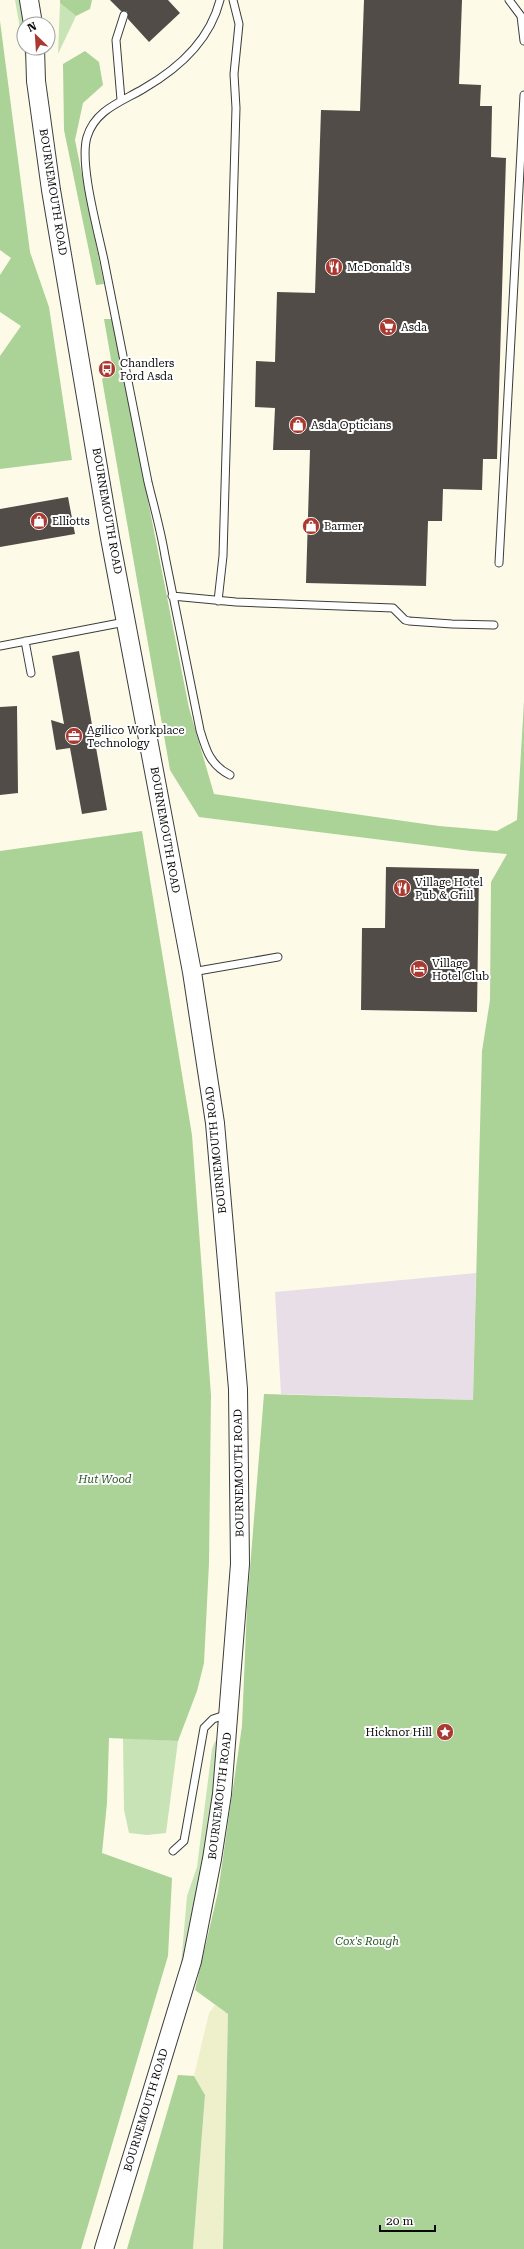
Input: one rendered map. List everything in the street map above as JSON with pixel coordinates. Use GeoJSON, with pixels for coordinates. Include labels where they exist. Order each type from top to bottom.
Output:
{"type":"FeatureCollection","features":[{"type":"Feature","properties":{"kind":"street"},"geometry":{"type":"LineString","coordinates":[[29,0],[32,16]]}},
{"type":"Feature","properties":{"kind":"street"},"geometry":{"type":"LineString","coordinates":[[35,16],[39,0]]}},
{"type":"Feature","properties":{"kind":"street","name":"BOURNEMOUTH ROAD"},"geometry":{"type":"LineString","coordinates":[[35,56],[36,81],[51,190],[110,538],[192,972],[215,1123],[238,1389],[240,1564],[230,1714],[221,1801],[192,1961],[104,2249]]}},
{"type":"Feature","properties":{"kind":"lane"},"geometry":{"type":"LineString","coordinates":[[220,0],[209,28],[193,51],[167,74],[104,111],[94,122],[87,138],[86,160],[91,200],[172,596],[206,751],[214,764],[230,775]]}},
{"type":"Feature","properties":{"kind":"lane"},"geometry":{"type":"LineString","coordinates":[[218,601],[223,556],[236,108],[234,74],[239,24],[233,0]]}},
{"type":"Feature","properties":{"kind":"lane"},"geometry":{"type":"LineString","coordinates":[[509,0],[521,16],[524,41]]}},
{"type":"Feature","properties":{"kind":"lane"},"geometry":{"type":"LineString","coordinates":[[121,100],[116,40],[124,15]]}},
{"type":"Feature","properties":{"kind":"lane"},"geometry":{"type":"LineString","coordinates":[[499,563],[524,95]]}},
{"type":"Feature","properties":{"kind":"lane"},"geometry":{"type":"LineString","coordinates":[[172,596],[218,601],[394,608],[405,620],[409,621],[494,625]]}},
{"type":"Feature","properties":{"kind":"lane"},"geometry":{"type":"LineString","coordinates":[[0,646],[127,622]]}},
{"type":"Feature","properties":{"kind":"lane"},"geometry":{"type":"LineString","coordinates":[[26,641],[31,673]]}},
{"type":"Feature","properties":{"kind":"lane"},"geometry":{"type":"LineString","coordinates":[[192,972],[278,957]]}},
{"type":"Feature","properties":{"kind":"lane"},"geometry":{"type":"LineString","coordinates":[[173,1851],[184,1841],[204,1728],[213,1719],[230,1714]]}},
{"type":"Feature","properties":{"kind":"shaded area"},"geometry":{"type":"Polygon","coordinates":[[[476,1273],[473,1400],[281,1394],[275,1292],[476,1273]]]}},
{"type":"Feature","properties":{"kind":"green space"},"geometry":{"type":"Polygon","coordinates":[[[15,0],[21,0],[22,16],[18,16],[15,0]]]}},
{"type":"Feature","properties":{"kind":"green space"},"geometry":{"type":"Polygon","coordinates":[[[60,0],[92,0],[90,9],[76,16],[60,3],[60,0]]]}},
{"type":"Feature","properties":{"kind":"green space"},"geometry":{"type":"Polygon","coordinates":[[[60,3],[76,16],[58,54],[60,3]]]}},
{"type":"Feature","properties":{"kind":"green space"},"geometry":{"type":"Polygon","coordinates":[[[0,21],[30,252],[49,307],[72,460],[0,469],[0,356],[21,326],[0,312],[0,275],[11,258],[0,250],[0,21]]]}},
{"type":"Feature","properties":{"kind":"green space"},"geometry":{"type":"Polygon","coordinates":[[[85,51],[99,62],[103,85],[83,103],[75,140],[104,284],[96,285],[64,130],[63,64],[85,51]]]}},
{"type":"Feature","properties":{"kind":"green space","name":"Cox's Rough"},"geometry":{"type":"Polygon","coordinates":[[[104,319],[112,319],[189,708],[214,794],[439,826],[497,831],[517,820],[524,701],[524,2249],[223,2249],[228,2014],[195,1990],[218,1892],[242,1726],[247,1606],[264,1394],[473,1400],[482,1051],[490,1000],[491,882],[507,854],[471,851],[199,817],[170,770],[102,379],[113,371],[104,319]]]}},
{"type":"Feature","properties":{"kind":"green space","name":"Hut Wood"},"geometry":{"type":"Polygon","coordinates":[[[142,831],[192,1135],[211,1395],[209,1563],[204,1663],[197,1691],[178,1741],[109,1738],[107,1803],[102,1853],[172,1878],[168,1956],[81,2249],[0,2249],[0,851],[142,831]]]}},
{"type":"Feature","properties":{"kind":"green space"},"geometry":{"type":"Polygon","coordinates":[[[123,1738],[178,1741],[166,1833],[147,1835],[129,1833],[124,1810],[123,1738]]]}},
{"type":"Feature","properties":{"kind":"green space"},"geometry":{"type":"Polygon","coordinates":[[[215,1741],[220,1744],[220,1758],[196,1904],[181,1965],[187,1896],[197,1867],[212,1749],[215,1741]]]}},
{"type":"Feature","properties":{"kind":"green space"},"geometry":{"type":"Polygon","coordinates":[[[215,2005],[228,2014],[223,2249],[193,2249],[205,2095],[194,2076],[209,2013],[215,2005]]]}},
{"type":"Feature","properties":{"kind":"green space"},"geometry":{"type":"Polygon","coordinates":[[[178,2075],[194,2076],[205,2095],[193,2249],[127,2249],[178,2075]]]}},
{"type":"Feature","properties":{"kind":"building"},"geometry":{"type":"Polygon","coordinates":[[[110,0],[168,0],[180,13],[149,42],[128,19],[127,11],[121,11],[110,0]]]}},
{"type":"Feature","properties":{"kind":"building","name":"Asda"},"geometry":{"type":"Polygon","coordinates":[[[364,0],[462,0],[459,84],[481,85],[480,106],[492,106],[491,157],[506,158],[497,459],[483,459],[482,490],[443,489],[442,521],[428,521],[426,586],[306,583],[310,450],[273,450],[275,408],[255,407],[256,361],[275,362],[277,292],[315,293],[321,110],[360,111],[364,0]]]}},
{"type":"Feature","properties":{"kind":"building","name":"Elliotts"},"geometry":{"type":"Polygon","coordinates":[[[68,497],[75,534],[0,547],[0,509],[68,497]]]}},
{"type":"Feature","properties":{"kind":"building","name":"Agilico Workplace Technology"},"geometry":{"type":"Polygon","coordinates":[[[79,651],[107,810],[82,814],[70,748],[56,750],[51,720],[64,724],[52,656],[79,651]]]}},
{"type":"Feature","properties":{"kind":"building"},"geometry":{"type":"Polygon","coordinates":[[[17,706],[18,793],[0,795],[0,707],[17,706]]]}},
{"type":"Feature","properties":{"kind":"building","name":"Village Hotel Club"},"geometry":{"type":"Polygon","coordinates":[[[386,867],[479,869],[477,1012],[361,1010],[362,928],[385,928],[386,867]]]}},
{"type":"Feature","properties":{"kind":"place","name":"McDonald's"},"geometry":{"type":"Point","coordinates":[334,267]}},
{"type":"Feature","properties":{"kind":"place","name":"Asda"},"geometry":{"type":"Point","coordinates":[388,327]}},
{"type":"Feature","properties":{"kind":"place","name":"Chandlers Ford Asda"},"geometry":{"type":"Point","coordinates":[107,369]}},
{"type":"Feature","properties":{"kind":"place","name":"Asda Opticians"},"geometry":{"type":"Point","coordinates":[298,425]}},
{"type":"Feature","properties":{"kind":"place","name":"Elliotts"},"geometry":{"type":"Point","coordinates":[39,521]}},
{"type":"Feature","properties":{"kind":"place","name":"Barmer"},"geometry":{"type":"Point","coordinates":[311,526]}},
{"type":"Feature","properties":{"kind":"place","name":"Agilico Workplace Technology"},"geometry":{"type":"Point","coordinates":[74,736]}},
{"type":"Feature","properties":{"kind":"place","name":"Village Hotel Pub & Grill"},"geometry":{"type":"Point","coordinates":[402,888]}},
{"type":"Feature","properties":{"kind":"place","name":"Village Hotel Club"},"geometry":{"type":"Point","coordinates":[419,969]}},
{"type":"Feature","properties":{"kind":"place","name":"Hicknor Hill"},"geometry":{"type":"Point","coordinates":[445,1732]}}]}
